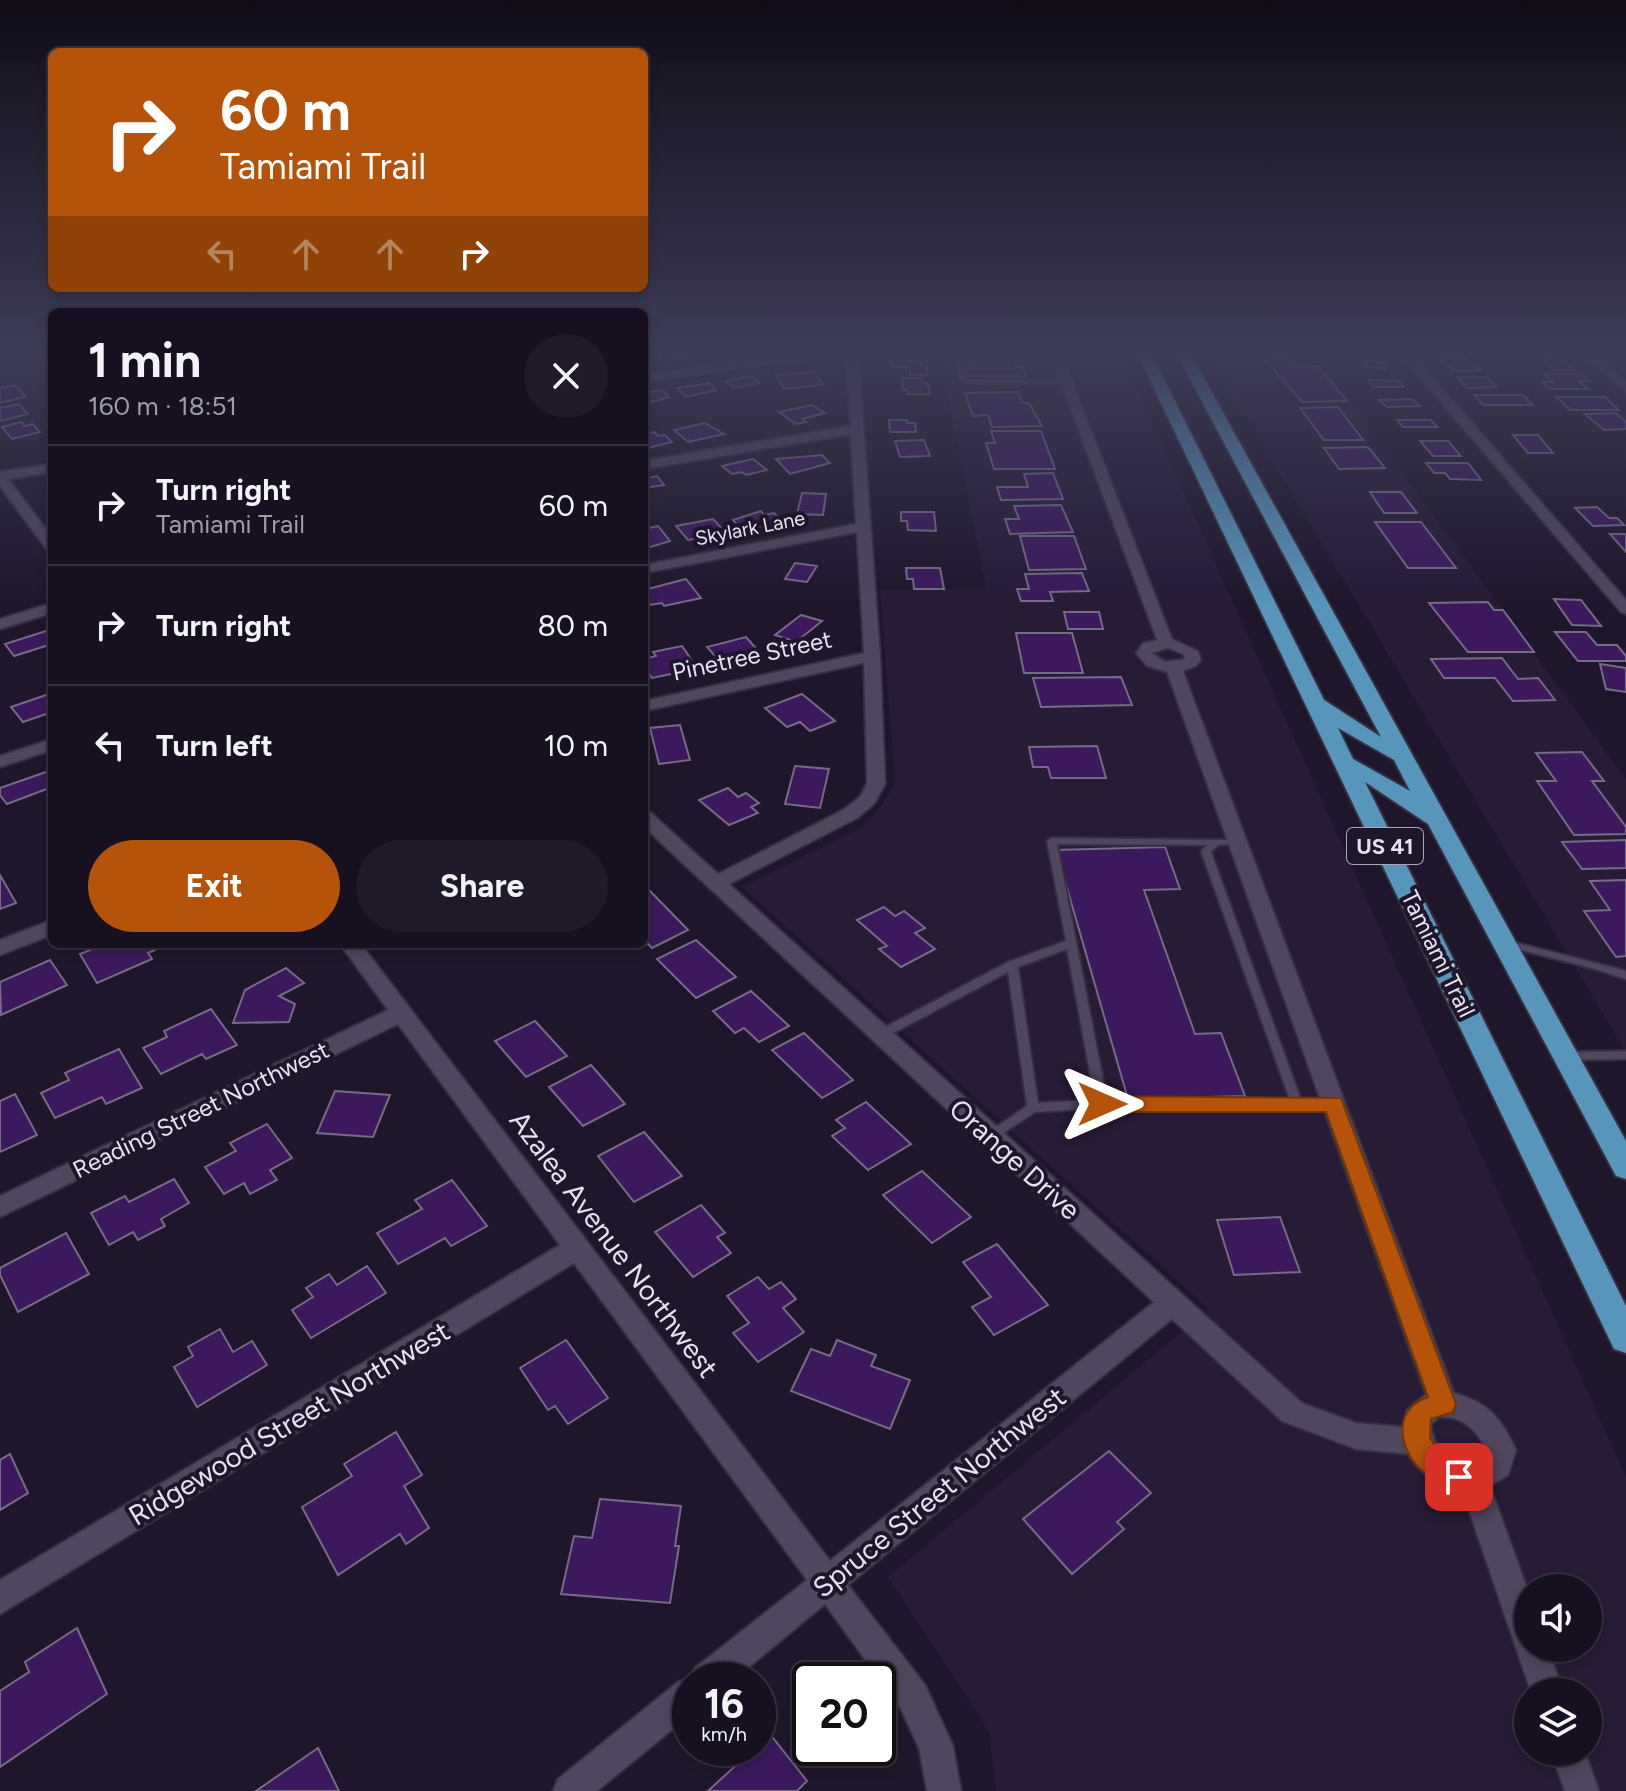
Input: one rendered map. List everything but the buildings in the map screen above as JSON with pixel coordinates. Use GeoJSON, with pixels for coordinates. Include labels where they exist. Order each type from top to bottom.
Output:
{"type":"FeatureCollection","features":[{"type":"Feature","properties":{"kind":"main road","name":"Tamiami Trail"},"geometry":{"type":"LineString","coordinates":[[1185,437],[1626,1339]]}},
{"type":"Feature","properties":{"kind":"main road","name":"US 41"},"geometry":{"type":"LineString","coordinates":[[1228,437],[1626,1168]]}},
{"type":"Feature","properties":{"kind":"main road"},"geometry":{"type":"LineString","coordinates":[[1314,701],[1356,732],[1402,756]]}},
{"type":"Feature","properties":{"kind":"main road"},"geometry":{"type":"LineString","coordinates":[[1345,763],[1391,787],[1441,827]]}},
{"type":"Feature","properties":{"kind":"street"},"geometry":{"type":"LineString","coordinates":[[648,464],[812,437]]}},
{"type":"Feature","properties":{"kind":"street"},"geometry":{"type":"LineString","coordinates":[[715,883],[850,814],[867,800],[876,784],[878,767],[857,437]]}},
{"type":"Feature","properties":{"kind":"street"},"geometry":{"type":"LineString","coordinates":[[1088,437],[1166,643]]}},
{"type":"Feature","properties":{"kind":"street"},"geometry":{"type":"LineString","coordinates":[[1478,437],[1624,603]]}},
{"type":"Feature","properties":{"kind":"street"},"geometry":{"type":"LineString","coordinates":[[48,469],[0,477],[48,542]]}},
{"type":"Feature","properties":{"kind":"street","name":"Skylark Lane"},"geometry":{"type":"LineString","coordinates":[[648,568],[863,527]]}},
{"type":"Feature","properties":{"kind":"street"},"geometry":{"type":"LineString","coordinates":[[0,624],[48,609]]}},
{"type":"Feature","properties":{"kind":"street"},"geometry":{"type":"LineString","coordinates":[[1166,643],[1185,648],[1193,656],[1190,663],[1174,668],[1154,664],[1144,653],[1149,646],[1166,643]]}},
{"type":"Feature","properties":{"kind":"street","name":"Pinetree Street"},"geometry":{"type":"LineString","coordinates":[[648,705],[872,656]]}},
{"type":"Feature","properties":{"kind":"street"},"geometry":{"type":"LineString","coordinates":[[1174,668],[1444,1404]]}},
{"type":"Feature","properties":{"kind":"street"},"geometry":{"type":"LineString","coordinates":[[0,762],[48,745]]}},
{"type":"Feature","properties":{"kind":"street","name":"Orange Drive"},"geometry":{"type":"LineString","coordinates":[[648,821],[1292,1412],[1356,1436],[1416,1441]]}},
{"type":"Feature","properties":{"kind":"street"},"geometry":{"type":"LineString","coordinates":[[0,948],[48,929]]}},
{"type":"Feature","properties":{"kind":"street","name":"Azalea Avenue Northwest"},"geometry":{"type":"LineString","coordinates":[[353,948],[913,1697],[936,1746],[944,1791]]}},
{"type":"Feature","properties":{"kind":"street","name":"Reading Street Northwest"},"geometry":{"type":"LineString","coordinates":[[0,1207],[401,1013]]}},
{"type":"Feature","properties":{"kind":"street","name":"Ridgewood Street Northwest"},"geometry":{"type":"LineString","coordinates":[[0,1598],[577,1248]]}},
{"type":"Feature","properties":{"kind":"street","name":"Spruce Street Northwest"},"geometry":{"type":"LineString","coordinates":[[729,1662],[1171,1304]]}},
{"type":"Feature","properties":{"kind":"street"},"geometry":{"type":"LineString","coordinates":[[1444,1404],[1458,1405],[1485,1421],[1500,1446],[1500,1459],[1495,1469],[1473,1479],[1445,1472],[1423,1453],[1416,1441],[1417,1419],[1422,1411],[1444,1404]]}},
{"type":"Feature","properties":{"kind":"street"},"geometry":{"type":"LineString","coordinates":[[1473,1479],[1514,1596]]}},
{"type":"Feature","properties":{"kind":"street"},"geometry":{"type":"LineString","coordinates":[[570,1791],[672,1709]]}},
{"type":"Feature","properties":{"kind":"street"},"geometry":{"type":"LineString","coordinates":[[1573,1766],[1582,1791]]}},
{"type":"Feature","properties":{"kind":"lane"},"geometry":{"type":"LineString","coordinates":[[1102,1104],[1052,841],[1238,842]]}},
{"type":"Feature","properties":{"kind":"lane"},"geometry":{"type":"LineString","coordinates":[[1215,842],[1206,851],[1297,1104]]}},
{"type":"Feature","properties":{"kind":"lane"},"geometry":{"type":"LineString","coordinates":[[1503,942],[1626,975]]}},
{"type":"Feature","properties":{"kind":"lane"},"geometry":{"type":"LineString","coordinates":[[880,1035],[1012,965],[1072,943]]}},
{"type":"Feature","properties":{"kind":"lane"},"geometry":{"type":"LineString","coordinates":[[1012,965],[1033,1108]]}},
{"type":"Feature","properties":{"kind":"lane"},"geometry":{"type":"LineString","coordinates":[[1565,1056],[1626,1055]]}},
{"type":"Feature","properties":{"kind":"lane"},"geometry":{"type":"LineString","coordinates":[[990,1137],[1033,1108],[1102,1104],[1334,1104]]}},
{"type":"Feature","properties":{"kind":"shaded area"},"geometry":{"type":"Polygon","coordinates":[[[956,437],[1159,437],[1626,1477],[1626,1791],[996,1791],[989,1731],[888,1577],[1209,1309],[742,887],[864,826],[895,783],[880,590],[986,588],[956,437]]]}},
{"type":"Feature","properties":{"kind":"shaded area"},"geometry":{"type":"Polygon","coordinates":[[[1258,437],[1376,437],[1626,779],[1626,1052],[1258,437]]]}},
{"type":"Feature","properties":{"kind":"route"},"geometry":{"type":"LineString","coordinates":[[1102,1104],[1334,1104],[1444,1404],[1432,1405],[1422,1411],[1417,1419],[1416,1441],[1433,1464],[1459,1477]]}}]}
